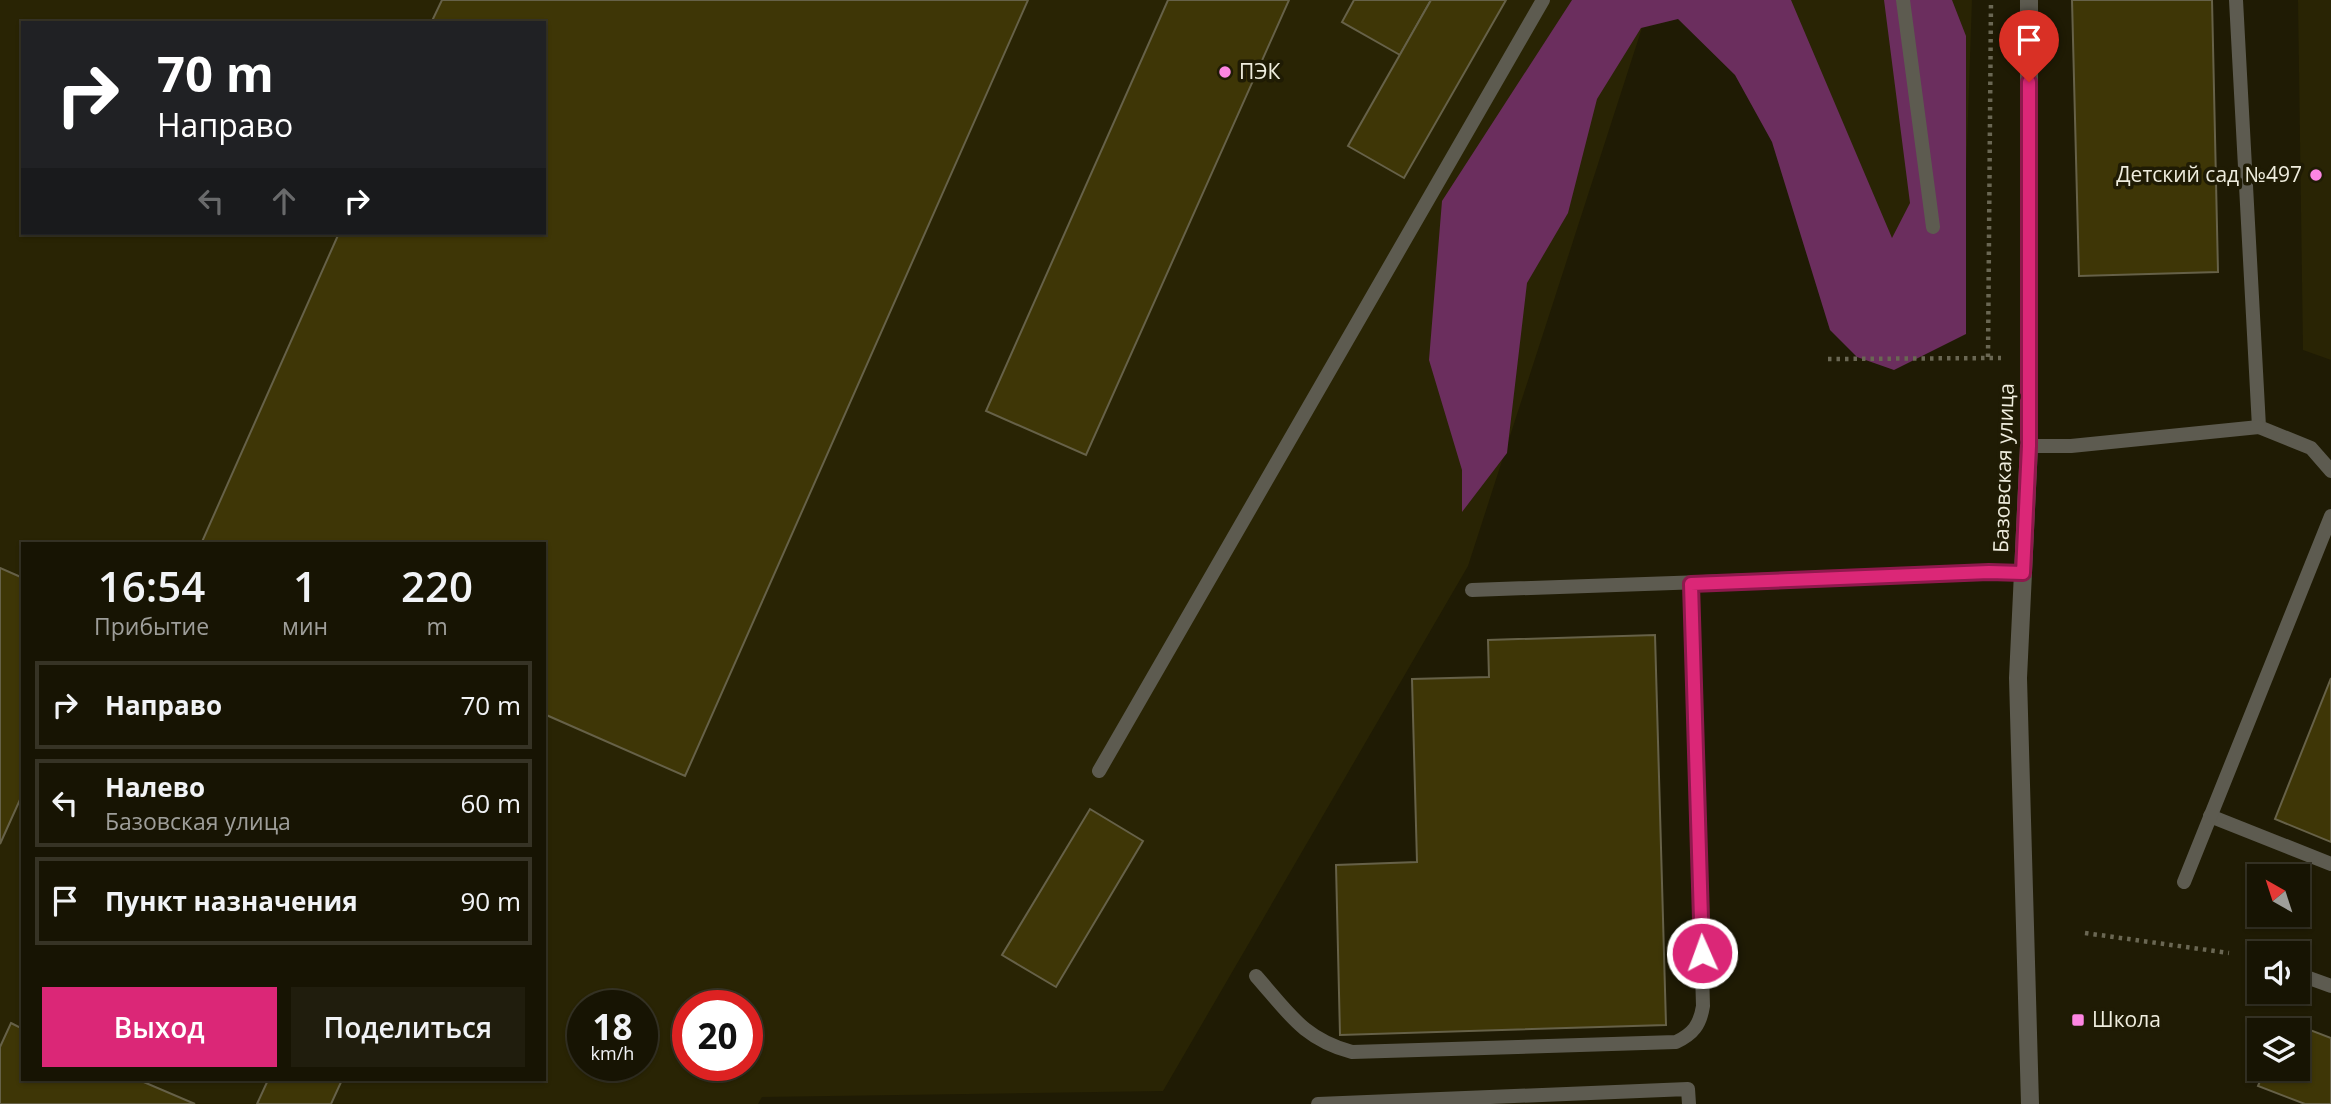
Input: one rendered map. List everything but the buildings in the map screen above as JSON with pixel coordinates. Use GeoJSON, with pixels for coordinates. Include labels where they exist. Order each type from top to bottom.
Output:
{"type":"FeatureCollection","features":[{"type":"Feature","properties":{"kind":"street","name":"Базовская улица"},"geometry":{"type":"LineString","coordinates":[[2029,0],[2029,446],[2018,678],[2030,1104]]}},
{"type":"Feature","properties":{"kind":"lane"},"geometry":{"type":"LineString","coordinates":[[1100,771],[1543,0]]}},
{"type":"Feature","properties":{"kind":"lane"},"geometry":{"type":"LineString","coordinates":[[1903,0],[1933,227]]}},
{"type":"Feature","properties":{"kind":"lane"},"geometry":{"type":"LineString","coordinates":[[2236,0],[2259,427]]}},
{"type":"Feature","properties":{"kind":"lane"},"geometry":{"type":"LineString","coordinates":[[2029,446],[2071,446],[2259,427],[2311,447],[2331,471]]}},
{"type":"Feature","properties":{"kind":"lane"},"geometry":{"type":"LineString","coordinates":[[2184,882],[2331,516]]}},
{"type":"Feature","properties":{"kind":"lane"},"geometry":{"type":"LineString","coordinates":[[1472,590],[2023,573]]}},
{"type":"Feature","properties":{"kind":"lane"},"geometry":{"type":"LineString","coordinates":[[1256,976],[1302,1028],[1330,1046],[1352,1052],[1676,1042],[1687,1037],[1701,1019],[1703,1006],[1691,584]]}},
{"type":"Feature","properties":{"kind":"lane"},"geometry":{"type":"LineString","coordinates":[[2210,816],[2331,864]]}},
{"type":"Feature","properties":{"kind":"lane"},"geometry":{"type":"LineString","coordinates":[[2310,978],[2331,986]]}},
{"type":"Feature","properties":{"kind":"lane"},"geometry":{"type":"LineString","coordinates":[[1318,1104],[1688,1089],[1689,1104]]}},
{"type":"Feature","properties":{"kind":"path"},"geometry":{"type":"LineString","coordinates":[[1988,357],[1991,0]]}},
{"type":"Feature","properties":{"kind":"path"},"geometry":{"type":"LineString","coordinates":[[1828,359],[2001,358]]}},
{"type":"Feature","properties":{"kind":"path"},"geometry":{"type":"LineString","coordinates":[[2085,933],[2247,957]]}},
{"type":"Feature","properties":{"kind":"shaded area"},"geometry":{"type":"Polygon","coordinates":[[[0,0],[1651,0],[1468,566],[1163,1091],[762,1097],[758,1104],[0,1104],[0,0]]]}},
{"type":"Feature","properties":{"kind":"shaded area"},"geometry":{"type":"Polygon","coordinates":[[[1572,0],[1791,0],[1892,238],[1910,203],[1884,0],[1952,0],[1966,36],[1966,334],[1894,370],[1857,357],[1830,330],[1772,142],[1735,75],[1678,19],[1641,28],[1597,99],[1568,213],[1527,283],[1507,453],[1462,512],[1462,470],[1429,360],[1442,201],[1572,0]]]}},
{"type":"Feature","properties":{"kind":"shaded area"},"geometry":{"type":"Polygon","coordinates":[[[1780,0],[1972,0],[1961,320],[1913,324],[1780,0]]]}},
{"type":"Feature","properties":{"kind":"shaded area","name":"Детский сад №497"},"geometry":{"type":"Polygon","coordinates":[[[2298,0],[2331,0],[2331,360],[2303,350],[2298,0]]]}},
{"type":"Feature","properties":{"kind":"place","name":"ПЭК"},"geometry":{"type":"Point","coordinates":[1225,72]}},
{"type":"Feature","properties":{"kind":"place","name":"Детский сад №497"},"geometry":{"type":"Point","coordinates":[2316,175]}},
{"type":"Feature","properties":{"kind":"place","name":"Школа"},"geometry":{"type":"Point","coordinates":[2078,1020]}},
{"type":"Feature","properties":{"kind":"route"},"geometry":{"type":"LineString","coordinates":[[1702,953],[1691,584],[1989,572],[2023,573],[2029,446],[2029,82]]}}]}
